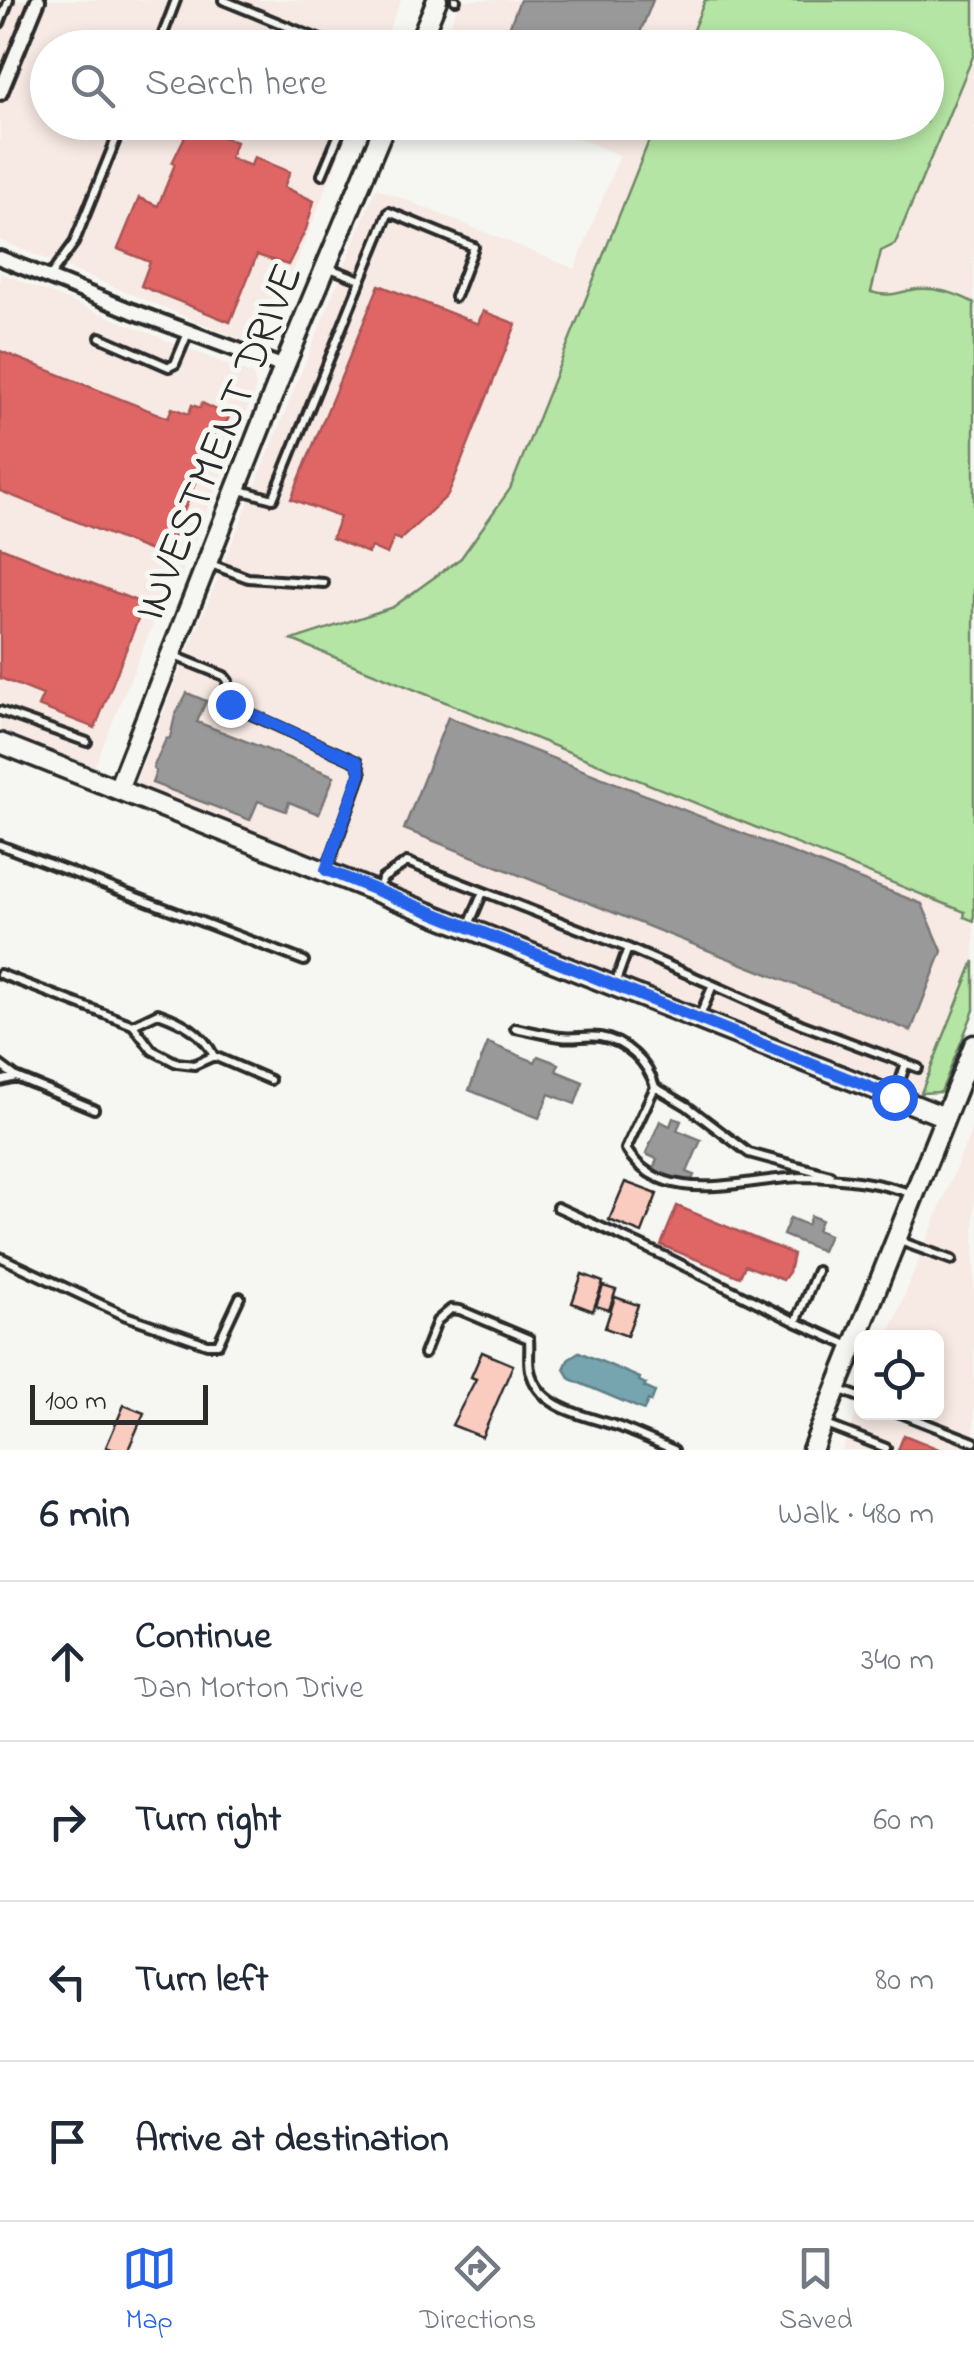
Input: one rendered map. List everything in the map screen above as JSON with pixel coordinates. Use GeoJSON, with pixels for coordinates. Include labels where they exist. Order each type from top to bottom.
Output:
{"type":"FeatureCollection","features":[{"type":"Feature","properties":{"kind":"street"},"geometry":{"type":"LineString","coordinates":[[0,93],[38,0]]}},
{"type":"Feature","properties":{"kind":"street"},"geometry":{"type":"LineString","coordinates":[[424,30],[437,0]]}},
{"type":"Feature","properties":{"kind":"street","name":"INVESTMENT DRIVE"},"geometry":{"type":"LineString","coordinates":[[118,789],[284,367],[379,140]]}},
{"type":"Feature","properties":{"kind":"street"},"geometry":{"type":"LineString","coordinates":[[0,258],[284,367]]}},
{"type":"Feature","properties":{"kind":"street"},"geometry":{"type":"LineString","coordinates":[[0,743],[945,1117]]}},
{"type":"Feature","properties":{"kind":"street"},"geometry":{"type":"LineString","coordinates":[[861,1330],[974,1045]]}},
{"type":"Feature","properties":{"kind":"street"},"geometry":{"type":"LineString","coordinates":[[812,1450],[854,1347]]}},
{"type":"Feature","properties":{"kind":"lane"},"geometry":{"type":"LineString","coordinates":[[0,23],[9,0]]}},
{"type":"Feature","properties":{"kind":"lane"},"geometry":{"type":"LineString","coordinates":[[165,30],[176,0]]}},
{"type":"Feature","properties":{"kind":"lane"},"geometry":{"type":"LineString","coordinates":[[224,0],[296,30]]}},
{"type":"Feature","properties":{"kind":"lane"},"geometry":{"type":"LineString","coordinates":[[50,277],[74,243],[117,140]]}},
{"type":"Feature","properties":{"kind":"lane"},"geometry":{"type":"LineString","coordinates":[[322,175],[337,140]]}},
{"type":"Feature","properties":{"kind":"lane"},"geometry":{"type":"LineString","coordinates":[[236,489],[273,499],[389,212],[474,247],[455,298]]}},
{"type":"Feature","properties":{"kind":"lane"},"geometry":{"type":"LineString","coordinates":[[326,267],[361,280]]}},
{"type":"Feature","properties":{"kind":"lane"},"geometry":{"type":"LineString","coordinates":[[100,338],[168,367],[175,364],[188,332]]}},
{"type":"Feature","properties":{"kind":"lane"},"geometry":{"type":"LineString","coordinates":[[207,563],[248,578],[324,583]]}},
{"type":"Feature","properties":{"kind":"lane"},"geometry":{"type":"LineString","coordinates":[[171,654],[224,676],[228,681],[224,700],[230,704],[357,762],[360,774],[326,870]]}},
{"type":"Feature","properties":{"kind":"lane"},"geometry":{"type":"LineString","coordinates":[[0,711],[87,742]]}},
{"type":"Feature","properties":{"kind":"lane"},"geometry":{"type":"LineString","coordinates":[[0,845],[304,961]]}},
{"type":"Feature","properties":{"kind":"lane"},"geometry":{"type":"LineString","coordinates":[[378,891],[382,879],[407,862],[918,1068]]}},
{"type":"Feature","properties":{"kind":"lane"},"geometry":{"type":"LineString","coordinates":[[468,926],[483,892]]}},
{"type":"Feature","properties":{"kind":"lane"},"geometry":{"type":"LineString","coordinates":[[614,986],[628,948]]}},
{"type":"Feature","properties":{"kind":"lane"},"geometry":{"type":"LineString","coordinates":[[0,974],[133,1025],[152,1050],[177,1063],[194,1064],[214,1056]]}},
{"type":"Feature","properties":{"kind":"lane"},"geometry":{"type":"LineString","coordinates":[[698,1019],[713,984]]}},
{"type":"Feature","properties":{"kind":"lane"},"geometry":{"type":"LineString","coordinates":[[133,1025],[158,1014],[176,1020],[207,1042],[214,1056],[270,1080]]}},
{"type":"Feature","properties":{"kind":"lane"},"geometry":{"type":"LineString","coordinates":[[514,1028],[564,1038],[597,1036],[618,1041],[651,1072],[656,1087],[748,1153],[914,1194]]}},
{"type":"Feature","properties":{"kind":"lane"},"geometry":{"type":"LineString","coordinates":[[894,1097],[906,1063]]}},
{"type":"Feature","properties":{"kind":"lane"},"geometry":{"type":"LineString","coordinates":[[0,1064],[16,1077],[94,1109]]}},
{"type":"Feature","properties":{"kind":"lane"},"geometry":{"type":"LineString","coordinates":[[0,1081],[16,1077]]}},
{"type":"Feature","properties":{"kind":"lane"},"geometry":{"type":"LineString","coordinates":[[656,1087],[626,1149],[636,1165],[670,1182],[700,1188],[802,1177],[853,1179]]}},
{"type":"Feature","properties":{"kind":"lane"},"geometry":{"type":"LineString","coordinates":[[557,1207],[854,1347]]}},
{"type":"Feature","properties":{"kind":"lane"},"geometry":{"type":"LineString","coordinates":[[896,1240],[952,1260]]}},
{"type":"Feature","properties":{"kind":"lane"},"geometry":{"type":"LineString","coordinates":[[0,1257],[126,1316],[207,1344],[218,1344],[223,1337],[240,1297]]}},
{"type":"Feature","properties":{"kind":"lane"},"geometry":{"type":"LineString","coordinates":[[796,1322],[817,1270]]}},
{"type":"Feature","properties":{"kind":"lane"},"geometry":{"type":"LineString","coordinates":[[424,1354],[437,1321],[451,1309],[460,1310],[529,1338],[530,1371],[542,1392],[567,1411],[615,1425],[674,1450]]}},
{"type":"Feature","properties":{"kind":"lane"},"geometry":{"type":"LineString","coordinates":[[837,1389],[854,1395]]}},
{"type":"Feature","properties":{"kind":"lane"},"geometry":{"type":"LineString","coordinates":[[918,1420],[974,1442]]}},
{"type":"Feature","properties":{"kind":"lane"},"geometry":{"type":"LineString","coordinates":[[823,1423],[886,1448]]}},
{"type":"Feature","properties":{"kind":"shaded area"},"geometry":{"type":"Polygon","coordinates":[[[0,0],[401,0],[388,30],[30,30],[30,140],[345,140],[291,276],[257,346],[0,240],[0,0]]]}},
{"type":"Feature","properties":{"kind":"shaded area"},"geometry":{"type":"Polygon","coordinates":[[[460,0],[705,0],[693,30],[448,30],[460,0]]]}},
{"type":"Feature","properties":{"kind":"shaded area"},"geometry":{"type":"Polygon","coordinates":[[[974,54],[974,303],[958,294],[915,289],[890,297],[871,293],[881,251],[895,243],[938,140],[944,140],[944,126],[974,54]]]}},
{"type":"Feature","properties":{"kind":"shaded area"},"geometry":{"type":"Polygon","coordinates":[[[582,140],[649,140],[510,489],[461,557],[393,607],[294,640],[966,912],[964,917],[974,921],[974,961],[921,1093],[134,785],[376,188],[575,269],[620,155],[582,140]]]}},
{"type":"Feature","properties":{"kind":"shaded area"},"geometry":{"type":"Polygon","coordinates":[[[0,273],[253,375],[256,388],[180,577],[173,575],[94,767],[0,729],[0,273]]]}},
{"type":"Feature","properties":{"kind":"shaded area"},"geometry":{"type":"Polygon","coordinates":[[[974,1123],[974,1450],[842,1450],[854,1420],[944,1420],[944,1330],[891,1330],[974,1123]]]}},
{"type":"Feature","properties":{"kind":"green space"},"geometry":{"type":"Polygon","coordinates":[[[705,0],[974,0],[974,54],[944,126],[944,30],[693,30],[705,0]]]}},
{"type":"Feature","properties":{"kind":"green space"},"geometry":{"type":"Polygon","coordinates":[[[649,140],[938,140],[895,244],[881,251],[871,292],[886,295],[935,290],[974,303],[974,921],[964,917],[965,912],[292,640],[393,607],[461,558],[510,489],[649,140]]]}},
{"type":"Feature","properties":{"kind":"green space"},"geometry":{"type":"Polygon","coordinates":[[[974,961],[974,1010],[941,1092],[921,1093],[974,961]]]}},
{"type":"Feature","properties":{"kind":"building: Shops"},"geometry":{"type":"Polygon","coordinates":[[[183,140],[231,140],[236,142],[230,158],[251,166],[254,157],[290,172],[284,187],[314,201],[306,229],[288,265],[257,255],[230,322],[141,286],[150,262],[118,249],[139,198],[158,206],[175,164],[172,163],[183,140]]]}},
{"type":"Feature","properties":{"kind":"building: Shops"},"geometry":{"type":"Polygon","coordinates":[[[379,285],[478,324],[483,311],[516,324],[448,495],[400,540],[394,537],[387,554],[371,547],[368,553],[332,538],[340,517],[291,499],[379,285]]]}},
{"type":"Feature","properties":{"kind":"building: Shops"},"geometry":{"type":"Polygon","coordinates":[[[0,351],[168,418],[172,408],[189,414],[192,405],[200,408],[202,403],[229,416],[220,439],[213,437],[166,557],[0,491],[0,351]]]}},
{"type":"Feature","properties":{"kind":"building: Shops"},"geometry":{"type":"Polygon","coordinates":[[[0,547],[144,604],[95,728],[38,706],[43,695],[0,678],[0,547]]]}},
{"type":"Feature","properties":{"kind":"building: Shops"},"geometry":{"type":"Polygon","coordinates":[[[677,1206],[793,1254],[789,1272],[783,1280],[745,1265],[740,1277],[661,1245],[677,1206]]]}},
{"type":"Feature","properties":{"kind":"building: Shops"},"geometry":{"type":"Polygon","coordinates":[[[904,1435],[941,1450],[898,1450],[904,1435]]]}},
{"type":"Feature","properties":{"kind":"building: Public"},"geometry":{"type":"Polygon","coordinates":[[[579,1352],[640,1378],[646,1384],[644,1387],[655,1392],[651,1402],[648,1400],[644,1410],[570,1379],[564,1369],[569,1358],[579,1352]]]}},
{"type":"Feature","properties":{"kind":"building: Industry"},"geometry":{"type":"Polygon","coordinates":[[[520,0],[653,0],[641,30],[508,30],[520,0]]]}},
{"type":"Feature","properties":{"kind":"building: Industry"},"geometry":{"type":"Polygon","coordinates":[[[187,693],[206,701],[197,722],[334,776],[319,814],[289,802],[286,811],[258,801],[250,820],[152,783],[156,772],[153,768],[170,738],[175,716],[187,693]]]}},
{"type":"Feature","properties":{"kind":"building: Industry"},"geometry":{"type":"Polygon","coordinates":[[[448,717],[922,904],[942,951],[911,1031],[404,829],[448,717]]]}},
{"type":"Feature","properties":{"kind":"building: Industry"},"geometry":{"type":"Polygon","coordinates":[[[488,1043],[535,1062],[538,1056],[559,1064],[556,1071],[583,1082],[575,1104],[549,1094],[539,1118],[469,1090],[488,1043]]]}},
{"type":"Feature","properties":{"kind":"building: Industry"},"geometry":{"type":"Polygon","coordinates":[[[673,1118],[681,1121],[677,1130],[701,1140],[687,1172],[694,1175],[690,1185],[653,1170],[657,1159],[646,1154],[660,1121],[670,1126],[673,1118]]]}},
{"type":"Feature","properties":{"kind":"building: Industry"},"geometry":{"type":"Polygon","coordinates":[[[811,1216],[821,1220],[817,1230],[829,1235],[822,1251],[783,1235],[790,1218],[807,1225],[811,1216]]]}},
{"type":"Feature","properties":{"kind":"building: Other"},"geometry":{"type":"Polygon","coordinates":[[[625,1182],[657,1194],[642,1233],[609,1220],[625,1182]]]}},
{"type":"Feature","properties":{"kind":"building: Other"},"geometry":{"type":"Polygon","coordinates":[[[582,1274],[603,1282],[593,1311],[572,1303],[582,1274]]]}},
{"type":"Feature","properties":{"kind":"building: Other"},"geometry":{"type":"Polygon","coordinates":[[[603,1286],[616,1290],[609,1310],[596,1306],[603,1286]]]}},
{"type":"Feature","properties":{"kind":"building: Other"},"geometry":{"type":"Polygon","coordinates":[[[615,1297],[638,1305],[627,1336],[605,1328],[615,1297]]]}},
{"type":"Feature","properties":{"kind":"building: Other"},"geometry":{"type":"Polygon","coordinates":[[[482,1352],[513,1365],[482,1437],[452,1425],[476,1379],[471,1377],[482,1352]]]}},
{"type":"Feature","properties":{"kind":"building: Other"},"geometry":{"type":"Polygon","coordinates":[[[124,1405],[144,1413],[128,1450],[114,1450],[106,1447],[124,1405]]]}},
{"type":"Feature","properties":{"kind":"route"},"geometry":{"type":"LineString","coordinates":[[230,704],[357,762],[360,767],[326,870],[894,1097]]}}]}
